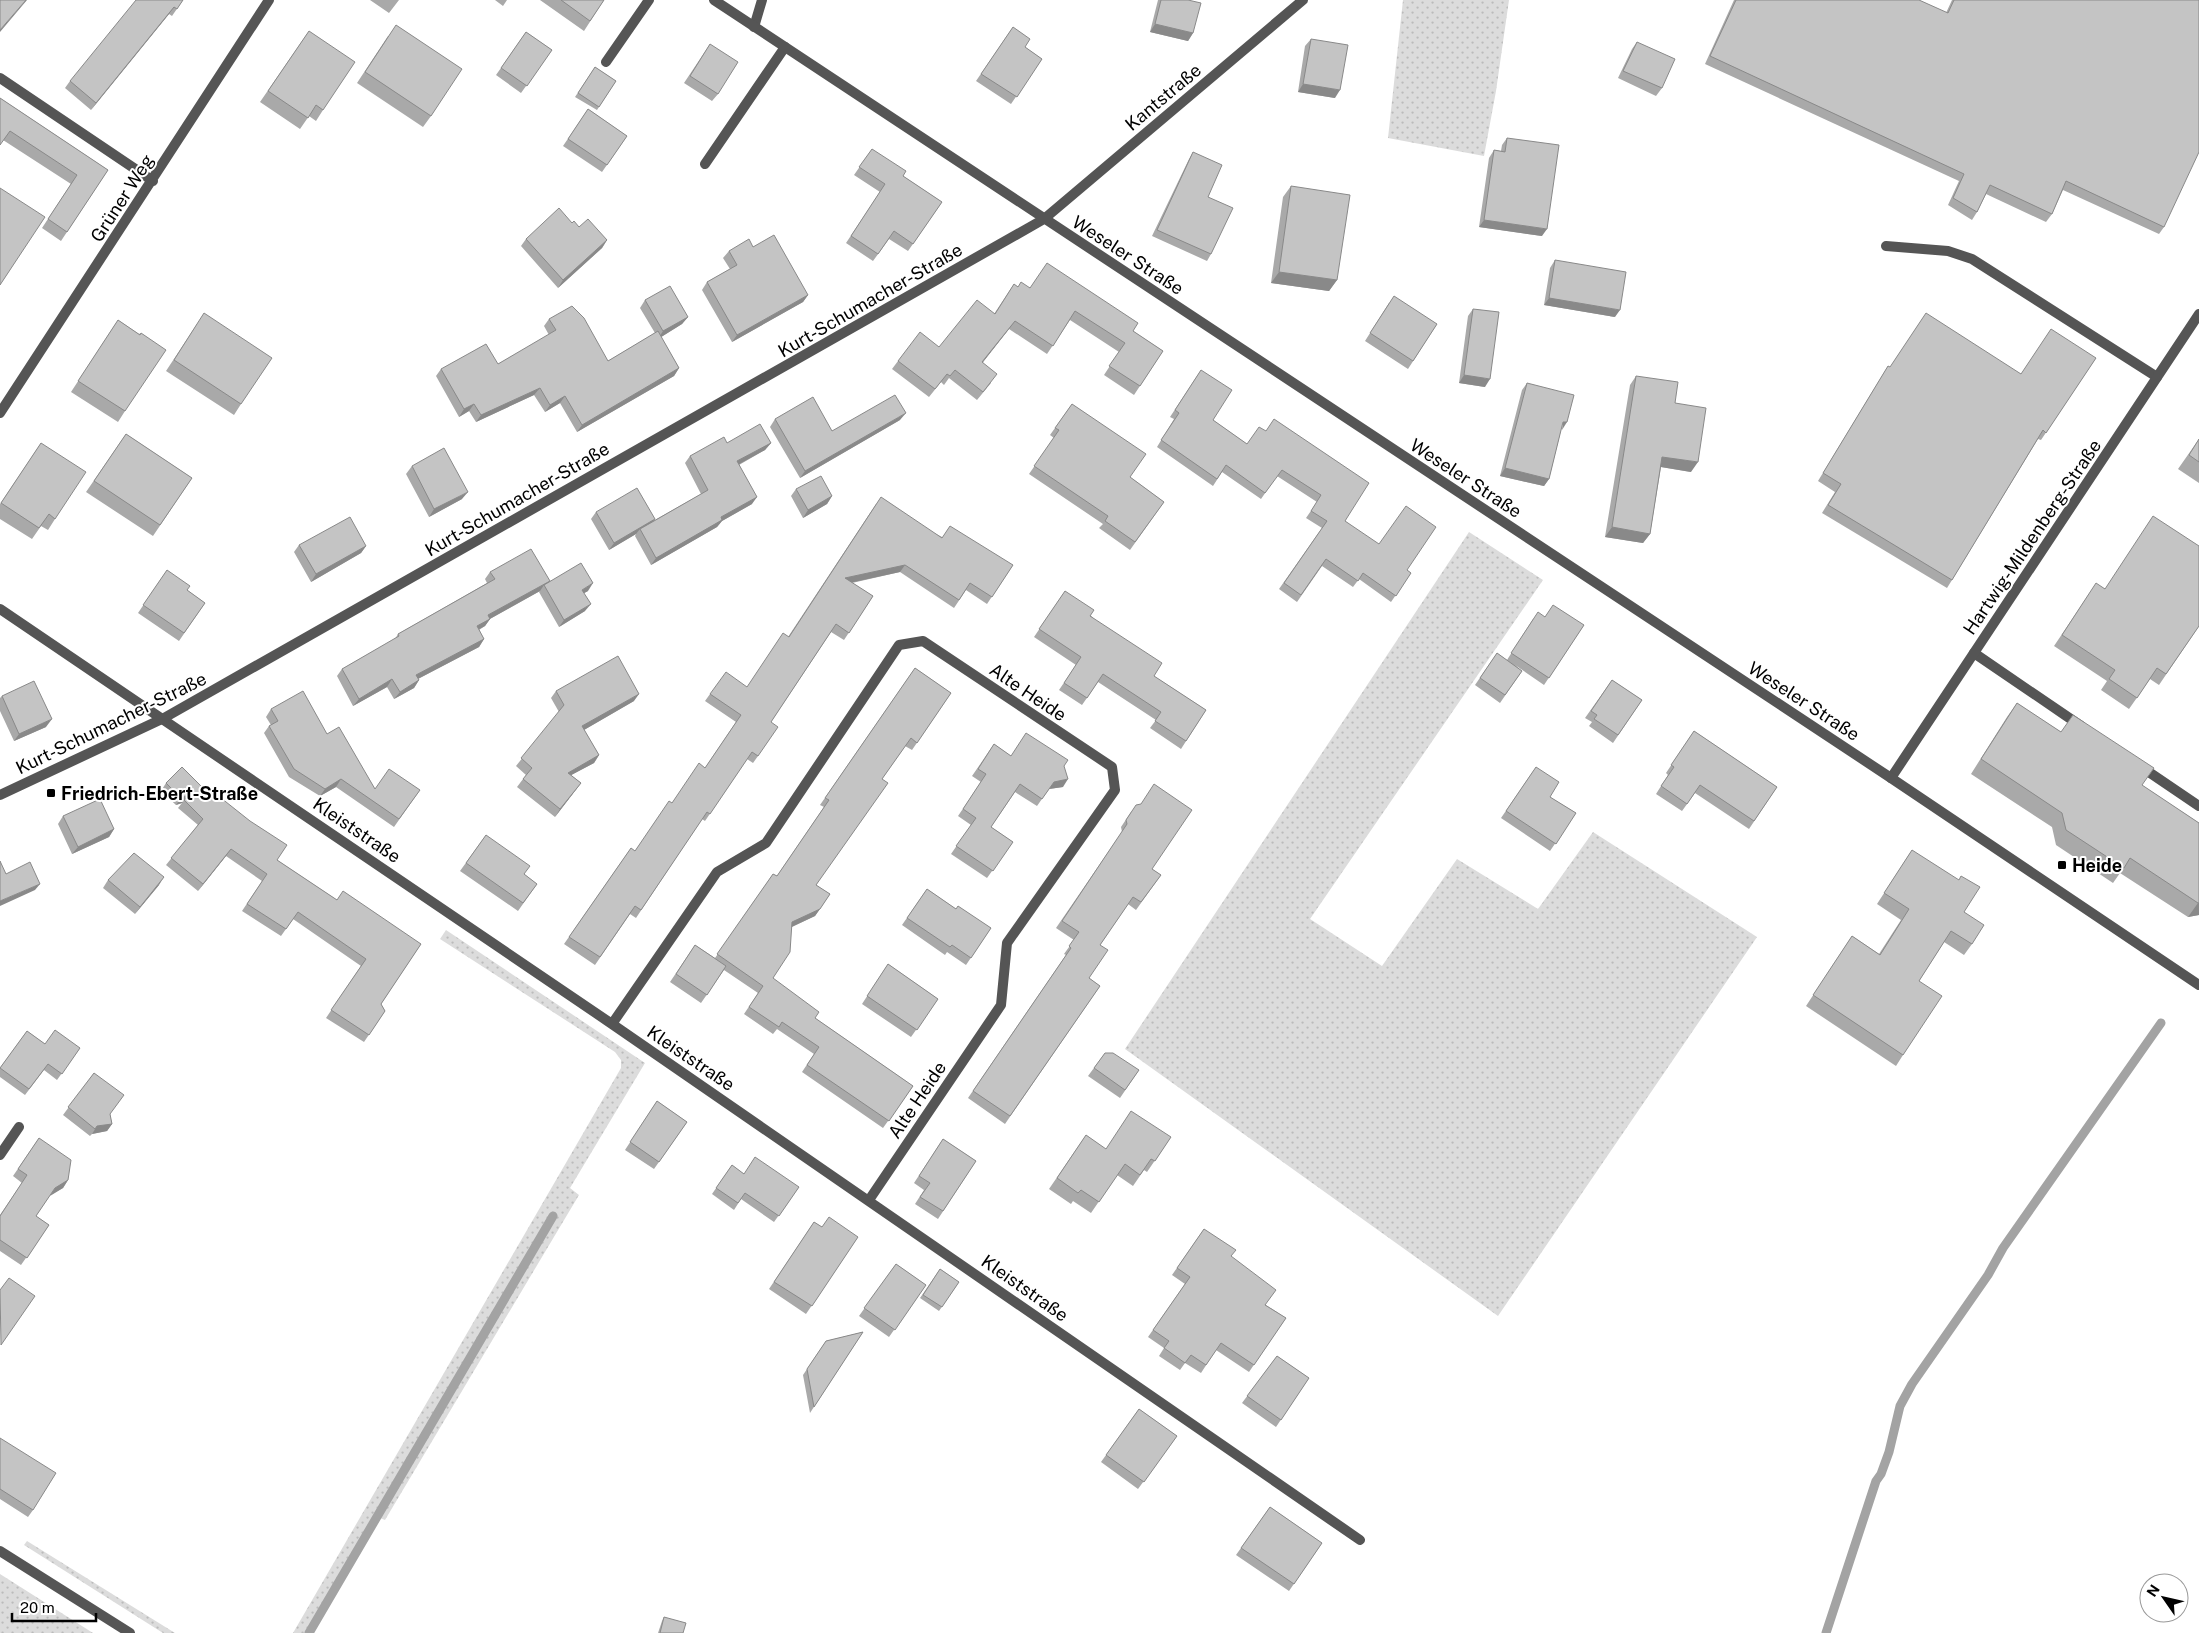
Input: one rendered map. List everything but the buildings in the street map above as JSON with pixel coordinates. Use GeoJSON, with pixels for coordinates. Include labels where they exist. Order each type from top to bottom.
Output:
{"type":"FeatureCollection","features":[{"type":"Feature","properties":{"kind":"street","name":"Grüner Weg"},"geometry":{"type":"LineString","coordinates":[[0,413],[153,181],[269,0]]}},
{"type":"Feature","properties":{"kind":"street"},"geometry":{"type":"LineString","coordinates":[[606,62],[648,0]]}},
{"type":"Feature","properties":{"kind":"street","name":"Weseler Straße"},"geometry":{"type":"LineString","coordinates":[[714,0],[1891,778],[2199,986]]}},
{"type":"Feature","properties":{"kind":"street"},"geometry":{"type":"LineString","coordinates":[[754,27],[762,0]]}},
{"type":"Feature","properties":{"kind":"street","name":"Kantstraße"},"geometry":{"type":"LineString","coordinates":[[1044,219],[1303,0]]}},
{"type":"Feature","properties":{"kind":"street"},"geometry":{"type":"LineString","coordinates":[[705,164],[785,47]]}},
{"type":"Feature","properties":{"kind":"street"},"geometry":{"type":"LineString","coordinates":[[0,78],[153,181]]}},
{"type":"Feature","properties":{"kind":"street","name":"Kurt-Schumacher-Straße"},"geometry":{"type":"LineString","coordinates":[[0,795],[164,718],[1044,219]]}},
{"type":"Feature","properties":{"kind":"street"},"geometry":{"type":"LineString","coordinates":[[1886,246],[1948,251],[1972,259],[2157,377]]}},
{"type":"Feature","properties":{"kind":"street","name":"Hartwig-Mildenberg-Straße"},"geometry":{"type":"LineString","coordinates":[[1891,778],[2199,314]]}},
{"type":"Feature","properties":{"kind":"street","name":"Kleiststraße"},"geometry":{"type":"LineString","coordinates":[[0,609],[164,718],[612,1024],[1360,1540]]}},
{"type":"Feature","properties":{"kind":"street","name":"Alte Heide"},"geometry":{"type":"LineString","coordinates":[[612,1024],[717,872],[766,843],[899,645],[923,641],[1112,768],[1115,790],[1007,943],[1001,1005],[869,1200]]}},
{"type":"Feature","properties":{"kind":"street"},"geometry":{"type":"LineString","coordinates":[[1974,654],[2094,734]]}},
{"type":"Feature","properties":{"kind":"street"},"geometry":{"type":"LineString","coordinates":[[2134,762],[2199,806]]}},
{"type":"Feature","properties":{"kind":"street"},"geometry":{"type":"LineString","coordinates":[[0,1155],[19,1128]]}},
{"type":"Feature","properties":{"kind":"street"},"geometry":{"type":"LineString","coordinates":[[0,1551],[130,1633]]}},
{"type":"Feature","properties":{"kind":"shaded area"},"geometry":{"type":"Polygon","coordinates":[[[1403,0],[1509,0],[1496,91],[1484,156],[1388,138],[1403,0]]]}},
{"type":"Feature","properties":{"kind":"shaded area"},"geometry":{"type":"Polygon","coordinates":[[[1469,532],[1543,580],[1310,919],[1382,966],[1457,859],[1538,909],[1593,832],[1757,937],[1498,1316],[1125,1049],[1469,532]]]}},
{"type":"Feature","properties":{"kind":"shaded area"},"geometry":{"type":"Polygon","coordinates":[[[446,930],[645,1063],[570,1188],[579,1195],[385,1520],[380,1518],[310,1633],[293,1633],[621,1068],[621,1060],[615,1052],[440,939],[446,930]]]}},
{"type":"Feature","properties":{"kind":"shaded area"},"geometry":{"type":"Polygon","coordinates":[[[27,1541],[175,1633],[163,1633],[24,1545],[27,1541]]]}},
{"type":"Feature","properties":{"kind":"shaded area"},"geometry":{"type":"Polygon","coordinates":[[[0,1574],[93,1633],[0,1633],[0,1574]]]}},
{"type":"Feature","properties":{"kind":"waterway"},"geometry":{"type":"LineString","coordinates":[[1826,1633],[1876,1481],[1881,1474],[1889,1452],[1900,1406],[1912,1384],[1988,1275],[2003,1248],[2161,1023]]}},
{"type":"Feature","properties":{"kind":"waterway"},"geometry":{"type":"LineString","coordinates":[[309,1633],[553,1216]]}},
{"type":"Feature","properties":{"kind":"place","name":"Friedrich-Ebert-Straße"},"geometry":{"type":"Point","coordinates":[51,793]}},
{"type":"Feature","properties":{"kind":"place","name":"Heide"},"geometry":{"type":"Point","coordinates":[2062,865]}}]}
